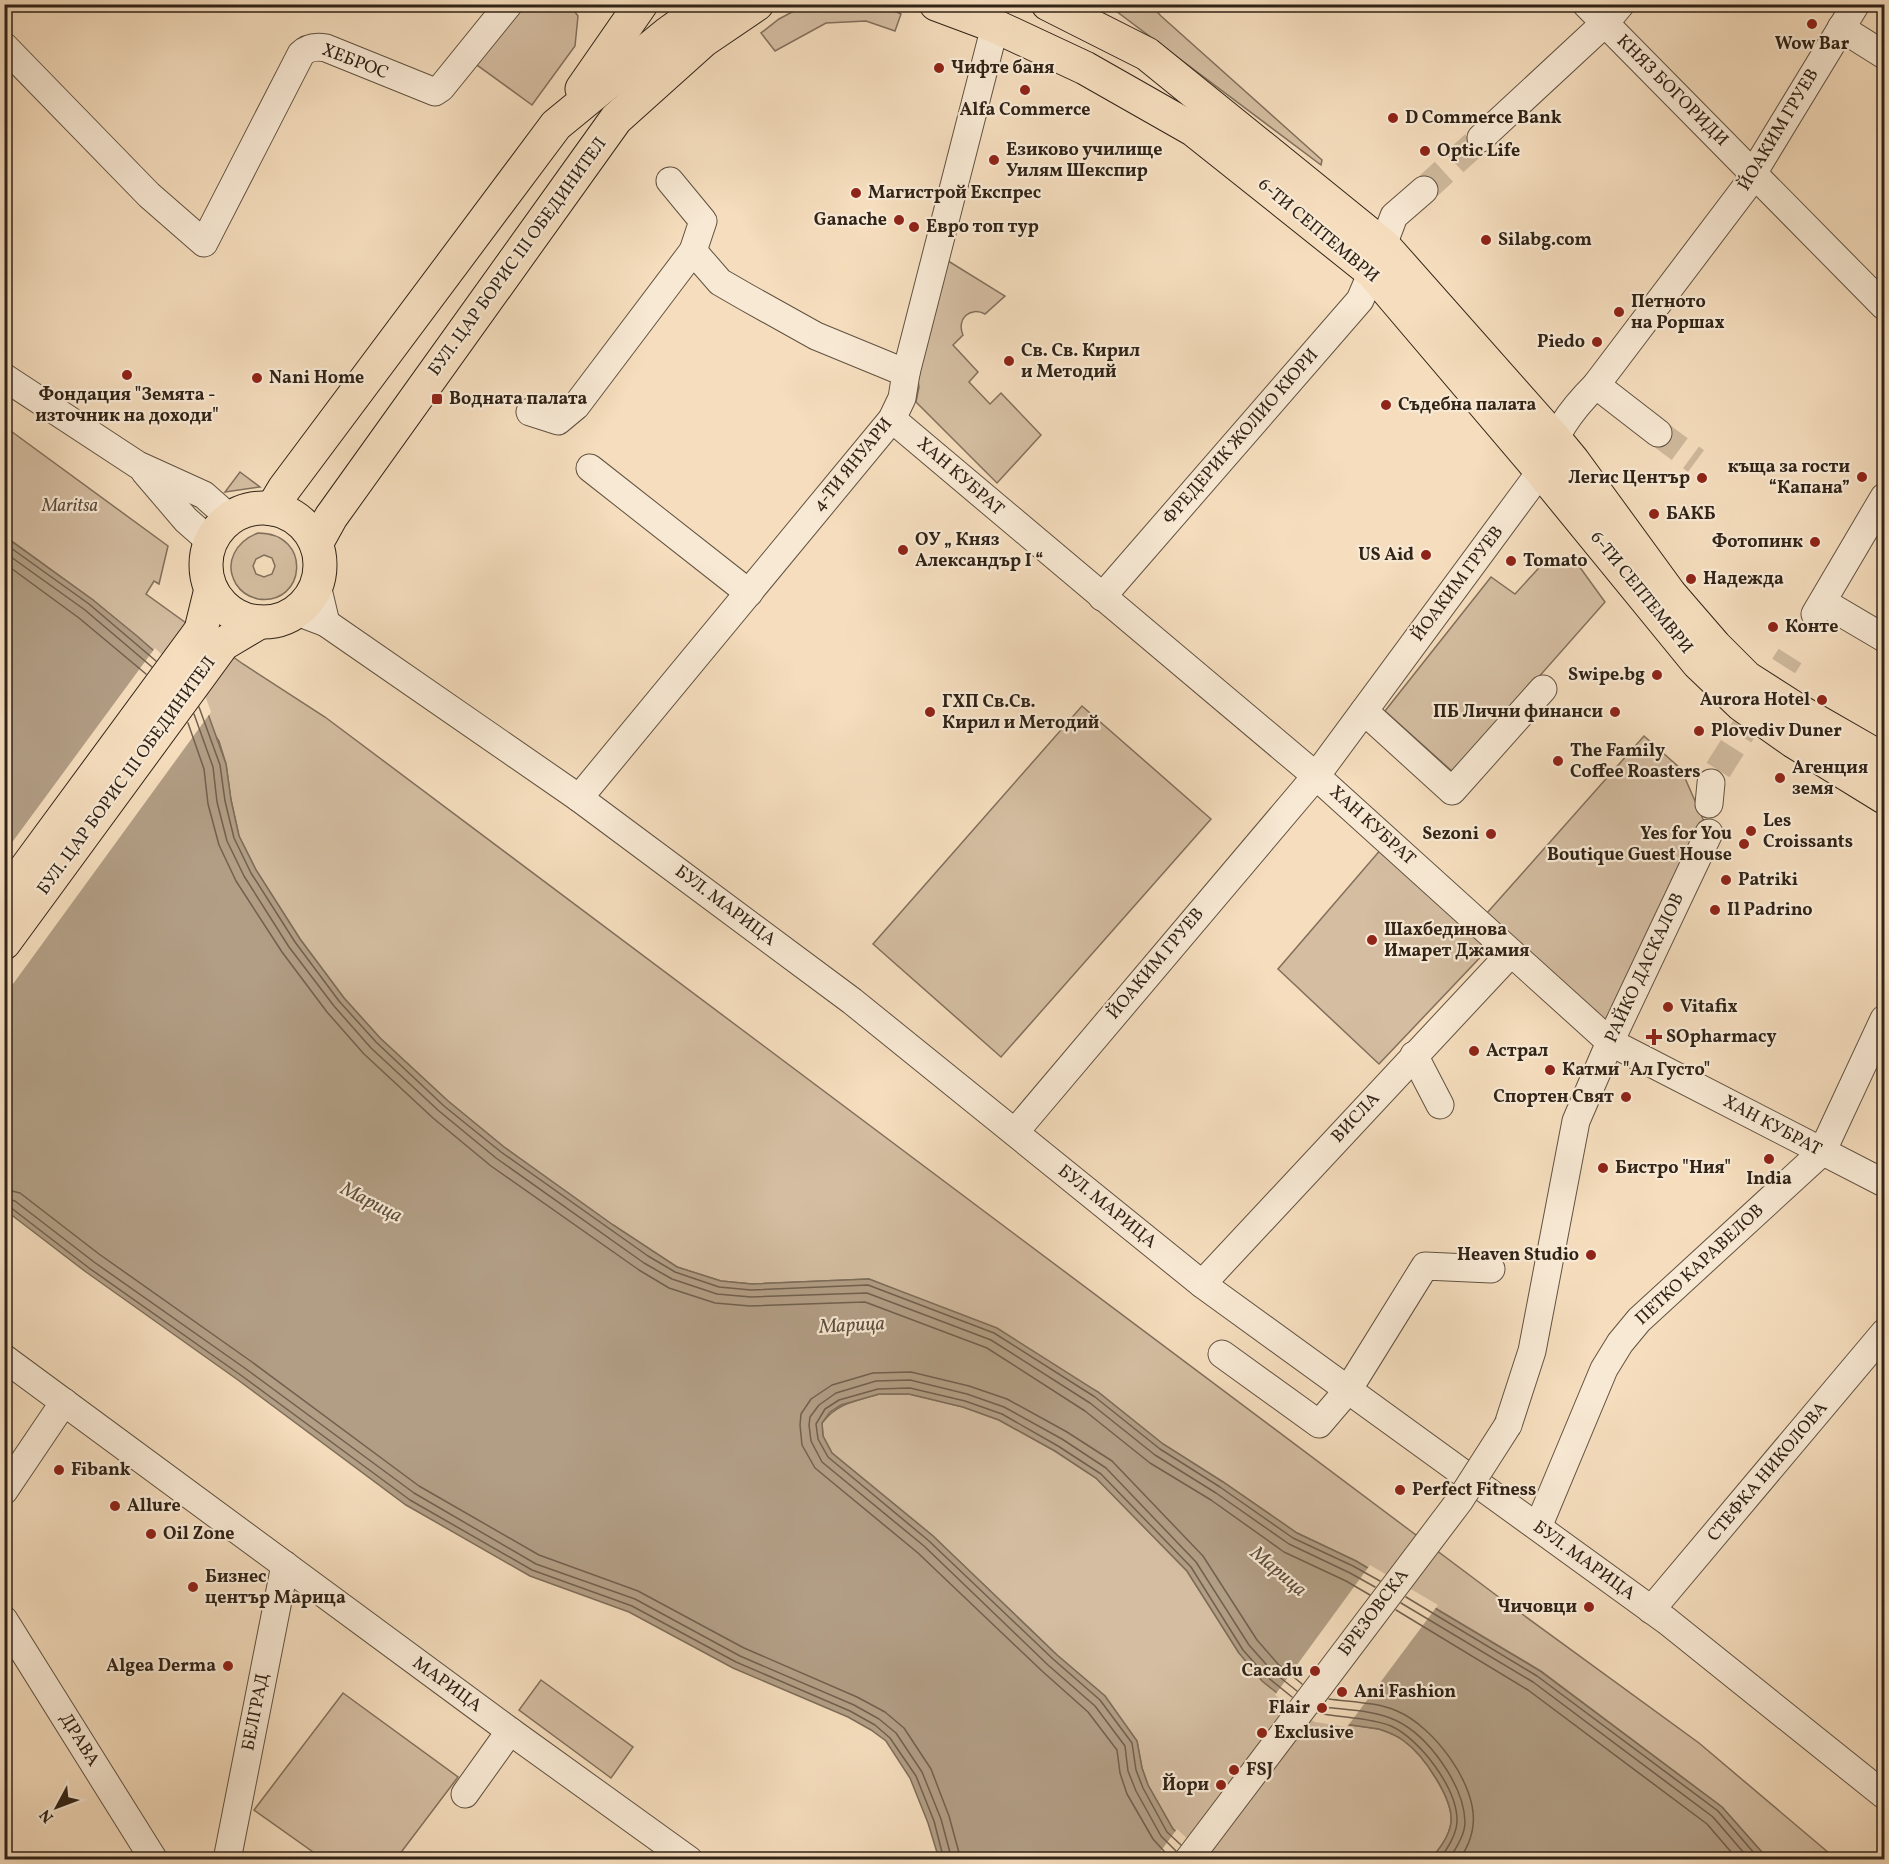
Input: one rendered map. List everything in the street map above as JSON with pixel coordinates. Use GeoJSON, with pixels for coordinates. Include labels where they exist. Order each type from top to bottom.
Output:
{"type":"FeatureCollection","features":[{"type":"Feature","properties":{"kind":"main road"},"geometry":{"type":"LineString","coordinates":[[272,509],[284,489],[556,125],[641,4]]}},
{"type":"Feature","properties":{"kind":"main road"},"geometry":{"type":"LineString","coordinates":[[556,125],[667,34],[709,4]]}},
{"type":"Feature","properties":{"kind":"main road","name":"БУЛ. ЦАР БОРИС III ОБЕДИНИТЕЛ"},"geometry":{"type":"LineString","coordinates":[[316,544],[331,517],[616,119],[704,40],[757,4]]}},
{"type":"Feature","properties":{"kind":"main road","name":"6-ТИ СЕПТЕМВРИ"},"geometry":{"type":"LineString","coordinates":[[936,4],[995,26],[1085,68],[1194,130],[1377,259],[1541,471],[1698,663],[1742,705],[1792,741],[1884,797]]}},
{"type":"Feature","properties":{"kind":"main road","name":"6-ТИ СЕПТЕМВРИ"},"geometry":{"type":"LineString","coordinates":[[1048,4],[1147,54],[1377,259],[1554,438],[1574,461],[1670,594],[1715,646],[1747,678],[1884,760]]}},
{"type":"Feature","properties":{"kind":"main road"},"geometry":{"type":"LineString","coordinates":[[1083,4],[1147,54]]}},
{"type":"Feature","properties":{"kind":"main road"},"geometry":{"type":"LineString","coordinates":[[220,530],[243,511],[257,508],[286,513],[299,520],[309,531],[320,557],[317,585],[309,600],[311,617]]}},
{"type":"Feature","properties":{"kind":"main road","name":"БУЛ. ЦАР БОРИС III ОБЕДИНИТЕЛ"},"geometry":{"type":"LineString","coordinates":[[4,943],[212,637],[211,589],[206,557],[220,530]]}},
{"type":"Feature","properties":{"kind":"main road","name":"БУЛ. ЦАР БОРИС III ОБЕДИНИТЕЛ"},"geometry":{"type":"LineString","coordinates":[[211,589],[219,602],[231,613],[245,620],[261,622]]}},
{"type":"Feature","properties":{"kind":"main road","name":"БУЛ. ЦАР БОРИС III ОБЕДИНИТЕЛ"},"geometry":{"type":"LineString","coordinates":[[4,898],[212,637],[261,622],[311,617]]}},
{"type":"Feature","properties":{"kind":"street","name":"ХЕБРОС"},"geometry":{"type":"LineString","coordinates":[[4,46],[149,195],[204,243],[305,50],[319,46],[326,48],[435,92],[441,88],[509,4]]}},
{"type":"Feature","properties":{"kind":"street","name":"ЙОАКИМ ГРУЕВ"},"geometry":{"type":"LineString","coordinates":[[1015,1132],[1316,776],[1541,471],[1554,438],[1567,417],[1596,385],[1755,175],[1758,165],[1856,4]]}},
{"type":"Feature","properties":{"kind":"street"},"geometry":{"type":"LineString","coordinates":[[1481,138],[1604,11]]}},
{"type":"Feature","properties":{"kind":"street","name":"КНЯЗ БОГОРИДИ"},"geometry":{"type":"LineString","coordinates":[[1604,11],[1755,175],[1884,306]]}},
{"type":"Feature","properties":{"kind":"street","name":"4-ТИ ЯНУАРИ"},"geometry":{"type":"LineString","coordinates":[[579,798],[892,419],[902,398],[906,373],[995,26]]}},
{"type":"Feature","properties":{"kind":"street"},"geometry":{"type":"LineString","coordinates":[[1841,28],[1884,55]]}},
{"type":"Feature","properties":{"kind":"street"},"geometry":{"type":"LineString","coordinates":[[530,412],[558,421],[576,406],[693,252],[703,221],[670,181]]}},
{"type":"Feature","properties":{"kind":"street","name":"ФРЕДЕРИК ЖОЛИО КЮРИ"},"geometry":{"type":"LineString","coordinates":[[1102,597],[1360,300],[1394,216],[1424,190]]}},
{"type":"Feature","properties":{"kind":"street"},"geometry":{"type":"LineString","coordinates":[[693,252],[720,282],[746,297],[816,336],[906,373]]}},
{"type":"Feature","properties":{"kind":"street"},"geometry":{"type":"LineString","coordinates":[[4,377],[138,465],[186,520],[220,530]]}},
{"type":"Feature","properties":{"kind":"street"},"geometry":{"type":"LineString","coordinates":[[1596,385],[1658,433]]}},
{"type":"Feature","properties":{"kind":"street","name":"ХАН КУБРАТ"},"geometry":{"type":"LineString","coordinates":[[892,419],[1316,776],[1610,1042],[1884,1183]]}},
{"type":"Feature","properties":{"kind":"street"},"geometry":{"type":"LineString","coordinates":[[590,468],[748,593]]}},
{"type":"Feature","properties":{"kind":"street"},"geometry":{"type":"LineString","coordinates":[[1884,497],[1819,608],[1884,638]]}},
{"type":"Feature","properties":{"kind":"street","name":"БУЛ. МАРИЦА"},"geometry":{"type":"LineString","coordinates":[[311,617],[579,798],[852,1001],[1202,1284],[1652,1610],[1884,1795]]}},
{"type":"Feature","properties":{"kind":"street"},"geometry":{"type":"LineString","coordinates":[[1364,711],[1452,791],[1543,690]]}},
{"type":"Feature","properties":{"kind":"street","name":"РАЙКО ДАСКАЛОВ"},"geometry":{"type":"LineString","coordinates":[[1544,1353],[1576,1121],[1610,1042],[1709,833]]}},
{"type":"Feature","properties":{"kind":"street","name":"ВИСЛА"},"geometry":{"type":"LineString","coordinates":[[1202,1284],[1511,953]]}},
{"type":"Feature","properties":{"kind":"street","name":"ПЕТКО КАРАВЕЛОВ"},"geometry":{"type":"LineString","coordinates":[[1538,1527],[1604,1369],[1620,1343],[1639,1320],[1822,1152],[1884,1019]]}},
{"type":"Feature","properties":{"kind":"street"},"geometry":{"type":"LineString","coordinates":[[1414,1055],[1440,1105]]}},
{"type":"Feature","properties":{"kind":"street"},"geometry":{"type":"LineString","coordinates":[[1222,1354],[1319,1424],[1348,1390],[1425,1266],[1491,1269]]}},
{"type":"Feature","properties":{"kind":"street","name":"СТЕФКА НИКОЛОВА"},"geometry":{"type":"LineString","coordinates":[[1652,1610],[1884,1333]]}},
{"type":"Feature","properties":{"kind":"street","name":"БРЕЗОВСКА"},"geometry":{"type":"LineString","coordinates":[[1188,1860],[1460,1500],[1508,1425],[1544,1353]]}},
{"type":"Feature","properties":{"kind":"street","name":"МАРИЦА"},"geometry":{"type":"LineString","coordinates":[[4,1358],[689,1860]]}},
{"type":"Feature","properties":{"kind":"street"},"geometry":{"type":"LineString","coordinates":[[4,1491],[64,1402]]}},
{"type":"Feature","properties":{"kind":"street","name":"БЕЛГРАД"},"geometry":{"type":"LineString","coordinates":[[227,1860],[285,1564]]}},
{"type":"Feature","properties":{"kind":"street","name":"ДРАВА"},"geometry":{"type":"LineString","coordinates":[[4,1620],[154,1860]]}},
{"type":"Feature","properties":{"kind":"street"},"geometry":{"type":"LineString","coordinates":[[465,1794],[510,1731]]}},
{"type":"Feature","properties":{"kind":"green space"},"geometry":{"type":"Polygon","coordinates":[[[807,4],[881,5],[901,14],[895,31],[866,21],[826,23],[775,51],[761,33],[779,19],[807,4]]]}},
{"type":"Feature","properties":{"kind":"green space"},"geometry":{"type":"Polygon","coordinates":[[[509,5],[575,5],[572,8],[578,16],[575,46],[532,105],[466,57],[509,5]]]}},
{"type":"Feature","properties":{"kind":"green space"},"geometry":{"type":"Polygon","coordinates":[[[1108,5],[1151,5],[1322,160],[1321,165],[1108,5]]]}},
{"type":"Feature","properties":{"kind":"green space"},"geometry":{"type":"Polygon","coordinates":[[[945,259],[1005,296],[985,314],[974,312],[963,319],[961,329],[963,335],[953,345],[978,372],[969,382],[990,404],[1001,393],[1041,435],[997,483],[916,402],[919,387],[915,362],[945,259]]]}},
{"type":"Feature","properties":{"kind":"green space","name":"Maritsa"},"geometry":{"type":"Polygon","coordinates":[[[4,426],[168,546],[159,584],[154,581],[146,594],[243,664],[325,717],[1500,1598],[1699,1743],[1836,1859],[1768,1859],[1722,1807],[1541,1671],[1356,1561],[1297,1533],[1163,1444],[1098,1392],[921,1300],[869,1279],[752,1284],[721,1281],[677,1267],[613,1225],[504,1147],[448,1101],[380,1038],[344,998],[300,939],[256,870],[239,836],[226,764],[219,741],[162,658],[93,600],[5,536],[4,426]]]}},
{"type":"Feature","properties":{"kind":"green space"},"geometry":{"type":"Polygon","coordinates":[[[240,472],[260,487],[225,492],[240,472]]]}},
{"type":"Feature","properties":{"kind":"green space"},"geometry":{"type":"Polygon","coordinates":[[[258,533],[276,536],[288,544],[295,556],[297,569],[294,581],[286,592],[274,598],[258,599],[243,592],[236,584],[231,568],[234,553],[250,537],[258,533]],[[264,555],[256,559],[253,566],[256,574],[264,577],[272,574],[275,566],[272,558],[264,555]]]}},
{"type":"Feature","properties":{"kind":"green space"},"geometry":{"type":"Polygon","coordinates":[[[1571,555],[1605,602],[1454,773],[1385,711],[1491,577],[1515,594],[1548,558],[1557,565],[1571,555]]]}},
{"type":"Feature","properties":{"kind":"green space"},"geometry":{"type":"Polygon","coordinates":[[[1082,706],[1211,819],[1001,1057],[873,944],[1082,706]]]}},
{"type":"Feature","properties":{"kind":"green space"},"geometry":{"type":"Polygon","coordinates":[[[1644,736],[1681,769],[1709,833],[1610,1042],[1479,922],[1644,736]]]}},
{"type":"Feature","properties":{"kind":"green space"},"geometry":{"type":"Polygon","coordinates":[[[1382,848],[1490,947],[1379,1064],[1278,969],[1382,848]]]}},
{"type":"Feature","properties":{"kind":"green space"},"geometry":{"type":"Polygon","coordinates":[[[879,1394],[909,1394],[963,1407],[999,1420],[1055,1451],[1096,1478],[1187,1571],[1239,1653],[1316,1720],[1386,1731],[1401,1739],[1420,1756],[1436,1778],[1451,1813],[1448,1833],[1431,1859],[1205,1859],[1173,1829],[1148,1785],[1137,1741],[1105,1696],[1057,1655],[933,1536],[832,1453],[823,1436],[822,1423],[841,1407],[879,1394]]]}},
{"type":"Feature","properties":{"kind":"green space"},"geometry":{"type":"Polygon","coordinates":[[[541,1680],[633,1747],[611,1778],[519,1710],[541,1680]]]}},
{"type":"Feature","properties":{"kind":"green space"},"geometry":{"type":"Polygon","coordinates":[[[343,1693],[458,1777],[396,1859],[323,1859],[254,1810],[343,1693]]]}},
{"type":"Feature","properties":{"kind":"water","name":"Марица"},"geometry":{"type":"Polygon","coordinates":[[[4,536],[93,600],[137,636],[203,700],[226,764],[239,836],[256,870],[300,939],[344,998],[380,1038],[448,1101],[504,1147],[613,1225],[677,1267],[721,1281],[752,1284],[869,1279],[997,1328],[1098,1392],[1163,1444],[1297,1533],[1356,1561],[1540,1671],[1722,1807],[1768,1859],[1431,1859],[1448,1833],[1451,1813],[1436,1778],[1420,1756],[1401,1739],[1382,1730],[1316,1720],[1296,1708],[1262,1681],[1239,1653],[1187,1571],[1096,1478],[1055,1451],[999,1420],[963,1407],[909,1394],[879,1394],[841,1405],[830,1412],[822,1423],[823,1436],[832,1453],[933,1536],[1057,1655],[1105,1696],[1137,1741],[1148,1785],[1173,1829],[1205,1859],[939,1859],[910,1778],[886,1741],[871,1730],[848,1717],[733,1668],[629,1612],[530,1576],[406,1505],[238,1380],[86,1272],[5,1210],[4,536]]]}},
{"type":"Feature","properties":{"kind":"pier"},"geometry":{"type":"Polygon","coordinates":[[[155,648],[206,698],[211,712],[5,995],[5,852],[155,648]]]}},
{"type":"Feature","properties":{"kind":"pier"},"geometry":{"type":"Polygon","coordinates":[[[1370,1565],[1438,1605],[1347,1727],[1315,1722],[1275,1695],[1370,1565]]]}},
{"type":"Feature","properties":{"kind":"pier"},"geometry":{"type":"Polygon","coordinates":[[[1177,1829],[1207,1857],[1208,1860],[1155,1859],[1177,1829]]]}},
{"type":"Feature","properties":{"kind":"tunnel"},"geometry":{"type":"LineString","coordinates":[[1424,190],[1481,138]]}},
{"type":"Feature","properties":{"kind":"tunnel"},"geometry":{"type":"LineString","coordinates":[[1658,433],[1696,461]]}},
{"type":"Feature","properties":{"kind":"tunnel"},"geometry":{"type":"LineString","coordinates":[[1718,770],[1790,656]]}},
{"type":"Feature","properties":{"kind":"place","name":"Wow Bar"},"geometry":{"type":"Point","coordinates":[1812,24]}},
{"type":"Feature","properties":{"kind":"place","name":"Чифте баня"},"geometry":{"type":"Point","coordinates":[939,68]}},
{"type":"Feature","properties":{"kind":"place","name":"Alfa Commerce"},"geometry":{"type":"Point","coordinates":[1025,90]}},
{"type":"Feature","properties":{"kind":"place","name":"D Commerce Bank"},"geometry":{"type":"Point","coordinates":[1393,118]}},
{"type":"Feature","properties":{"kind":"place","name":"Optic Life"},"geometry":{"type":"Point","coordinates":[1425,151]}},
{"type":"Feature","properties":{"kind":"place","name":"Езиково училище Уилям Шекспир"},"geometry":{"type":"Point","coordinates":[994,160]}},
{"type":"Feature","properties":{"kind":"place","name":"Магистрой Експрес"},"geometry":{"type":"Point","coordinates":[856,193]}},
{"type":"Feature","properties":{"kind":"place","name":"Ganache"},"geometry":{"type":"Point","coordinates":[899,220]}},
{"type":"Feature","properties":{"kind":"place","name":"Евро топ тур"},"geometry":{"type":"Point","coordinates":[914,227]}},
{"type":"Feature","properties":{"kind":"place","name":"Silabg.com"},"geometry":{"type":"Point","coordinates":[1486,240]}},
{"type":"Feature","properties":{"kind":"place","name":"Петното на Роршах"},"geometry":{"type":"Point","coordinates":[1619,312]}},
{"type":"Feature","properties":{"kind":"place","name":"Piedo"},"geometry":{"type":"Point","coordinates":[1597,342]}},
{"type":"Feature","properties":{"kind":"place","name":"Св. Св. Кирил и Методий"},"geometry":{"type":"Point","coordinates":[1009,361]}},
{"type":"Feature","properties":{"kind":"place","name":"Фондация \"Земята - източник на доходи\""},"geometry":{"type":"Point","coordinates":[127,375]}},
{"type":"Feature","properties":{"kind":"place","name":"Nani Home"},"geometry":{"type":"Point","coordinates":[257,378]}},
{"type":"Feature","properties":{"kind":"place","name":"Водната палата"},"geometry":{"type":"Point","coordinates":[437,399]}},
{"type":"Feature","properties":{"kind":"place","name":"Съдебна палата"},"geometry":{"type":"Point","coordinates":[1386,405]}},
{"type":"Feature","properties":{"kind":"place","name":"къща за гости “Капана”"},"geometry":{"type":"Point","coordinates":[1862,477]}},
{"type":"Feature","properties":{"kind":"place","name":"Легис Център"},"geometry":{"type":"Point","coordinates":[1702,478]}},
{"type":"Feature","properties":{"kind":"place","name":"БАКБ"},"geometry":{"type":"Point","coordinates":[1654,514]}},
{"type":"Feature","properties":{"kind":"place","name":"Фотопинк"},"geometry":{"type":"Point","coordinates":[1815,542]}},
{"type":"Feature","properties":{"kind":"place","name":"ОУ „ Княз Александър I “"},"geometry":{"type":"Point","coordinates":[903,550]}},
{"type":"Feature","properties":{"kind":"place","name":"US Aid"},"geometry":{"type":"Point","coordinates":[1426,555]}},
{"type":"Feature","properties":{"kind":"place","name":"Tomato"},"geometry":{"type":"Point","coordinates":[1511,561]}},
{"type":"Feature","properties":{"kind":"place","name":"Надежда"},"geometry":{"type":"Point","coordinates":[1691,579]}},
{"type":"Feature","properties":{"kind":"place","name":"Конте"},"geometry":{"type":"Point","coordinates":[1773,627]}},
{"type":"Feature","properties":{"kind":"place","name":"Swipe.bg"},"geometry":{"type":"Point","coordinates":[1657,675]}},
{"type":"Feature","properties":{"kind":"place","name":"Aurora Hotel"},"geometry":{"type":"Point","coordinates":[1822,700]}},
{"type":"Feature","properties":{"kind":"place","name":"ГХП Св.Св. Кирил и Методий"},"geometry":{"type":"Point","coordinates":[930,712]}},
{"type":"Feature","properties":{"kind":"place","name":"ПБ Лични финанси"},"geometry":{"type":"Point","coordinates":[1615,712]}},
{"type":"Feature","properties":{"kind":"place","name":"Plovediv Duner"},"geometry":{"type":"Point","coordinates":[1699,731]}},
{"type":"Feature","properties":{"kind":"place","name":"The Family Coffee Roasters"},"geometry":{"type":"Point","coordinates":[1558,761]}},
{"type":"Feature","properties":{"kind":"place","name":"Агенция земя"},"geometry":{"type":"Point","coordinates":[1780,778]}},
{"type":"Feature","properties":{"kind":"place","name":"Les Croissants"},"geometry":{"type":"Point","coordinates":[1751,831]}},
{"type":"Feature","properties":{"kind":"place","name":"Sezoni"},"geometry":{"type":"Point","coordinates":[1491,834]}},
{"type":"Feature","properties":{"kind":"place","name":"Yes for You Boutique Guest House"},"geometry":{"type":"Point","coordinates":[1744,844]}},
{"type":"Feature","properties":{"kind":"place","name":"Patriki"},"geometry":{"type":"Point","coordinates":[1726,880]}},
{"type":"Feature","properties":{"kind":"place","name":"Il Padrino"},"geometry":{"type":"Point","coordinates":[1715,910]}},
{"type":"Feature","properties":{"kind":"place","name":"Шахбединова Имарет Джамия"},"geometry":{"type":"Point","coordinates":[1372,940]}},
{"type":"Feature","properties":{"kind":"place","name":"Vitafix"},"geometry":{"type":"Point","coordinates":[1668,1007]}},
{"type":"Feature","properties":{"kind":"place","name":"SOpharmacy"},"geometry":{"type":"Point","coordinates":[1654,1037]}},
{"type":"Feature","properties":{"kind":"place","name":"Астрал"},"geometry":{"type":"Point","coordinates":[1474,1051]}},
{"type":"Feature","properties":{"kind":"place","name":"Катми \"Ал Густо\""},"geometry":{"type":"Point","coordinates":[1550,1070]}},
{"type":"Feature","properties":{"kind":"place","name":"Спортен Свят"},"geometry":{"type":"Point","coordinates":[1626,1097]}},
{"type":"Feature","properties":{"kind":"place","name":"India"},"geometry":{"type":"Point","coordinates":[1769,1159]}},
{"type":"Feature","properties":{"kind":"place","name":"Бистро \"Ния\""},"geometry":{"type":"Point","coordinates":[1603,1168]}},
{"type":"Feature","properties":{"kind":"place","name":"Heaven Studio"},"geometry":{"type":"Point","coordinates":[1591,1255]}},
{"type":"Feature","properties":{"kind":"place","name":"Fibank"},"geometry":{"type":"Point","coordinates":[59,1470]}},
{"type":"Feature","properties":{"kind":"place","name":"Perfect Fitness"},"geometry":{"type":"Point","coordinates":[1400,1490]}},
{"type":"Feature","properties":{"kind":"place","name":"Allure"},"geometry":{"type":"Point","coordinates":[115,1506]}},
{"type":"Feature","properties":{"kind":"place","name":"Oil Zone"},"geometry":{"type":"Point","coordinates":[151,1534]}},
{"type":"Feature","properties":{"kind":"place","name":"Бизнес център Марица"},"geometry":{"type":"Point","coordinates":[193,1587]}},
{"type":"Feature","properties":{"kind":"place","name":"Чичовци"},"geometry":{"type":"Point","coordinates":[1589,1607]}},
{"type":"Feature","properties":{"kind":"place","name":"Algea Derma"},"geometry":{"type":"Point","coordinates":[228,1666]}},
{"type":"Feature","properties":{"kind":"place","name":"Cacadu"},"geometry":{"type":"Point","coordinates":[1315,1671]}},
{"type":"Feature","properties":{"kind":"place","name":"Ani Fashion"},"geometry":{"type":"Point","coordinates":[1342,1692]}},
{"type":"Feature","properties":{"kind":"place","name":"Flair"},"geometry":{"type":"Point","coordinates":[1322,1708]}},
{"type":"Feature","properties":{"kind":"place","name":"Exclusive"},"geometry":{"type":"Point","coordinates":[1262,1733]}},
{"type":"Feature","properties":{"kind":"place","name":"FSJ"},"geometry":{"type":"Point","coordinates":[1234,1770]}},
{"type":"Feature","properties":{"kind":"place","name":"Йори"},"geometry":{"type":"Point","coordinates":[1221,1785]}}]}
